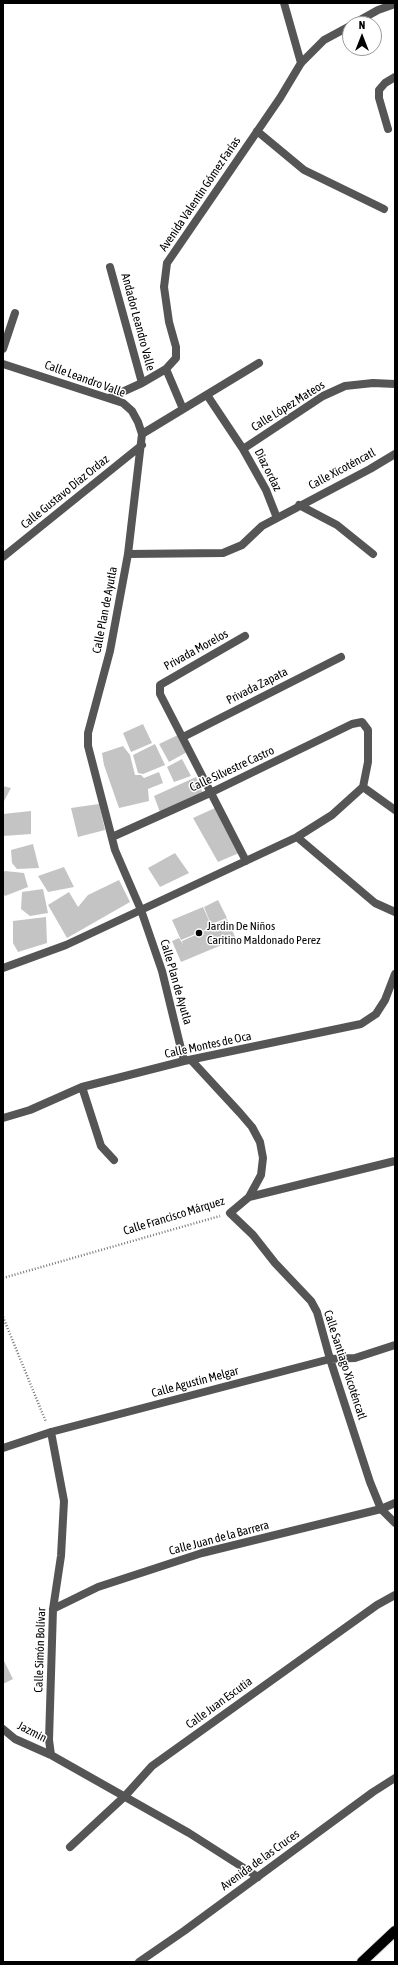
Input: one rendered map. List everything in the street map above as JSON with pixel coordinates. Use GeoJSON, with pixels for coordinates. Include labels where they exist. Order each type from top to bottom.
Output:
{"type":"FeatureCollection","features":[{"type":"Feature","properties":{"kind":"main road"},"geometry":{"type":"LineString","coordinates":[[362,1962],[395,1931]]}},
{"type":"Feature","properties":{"kind":"street"},"geometry":{"type":"LineString","coordinates":[[284,3],[301,62]]}},
{"type":"Feature","properties":{"kind":"street"},"geometry":{"type":"LineString","coordinates":[[367,16],[378,10],[395,4]]}},
{"type":"Feature","properties":{"kind":"street","name":"Avenida Valentin Gómez Farías"},"geometry":{"type":"LineString","coordinates":[[109,398],[142,383],[166,369],[176,358],[176,347],[169,322],[164,287],[167,263],[257,131],[301,62],[324,40],[342,30]]}},
{"type":"Feature","properties":{"kind":"street"},"geometry":{"type":"LineString","coordinates":[[388,129],[379,98],[379,90],[385,83],[395,77]]}},
{"type":"Feature","properties":{"kind":"street"},"geometry":{"type":"LineString","coordinates":[[257,131],[304,170],[384,209]]}},
{"type":"Feature","properties":{"kind":"street","name":"Andador Leandro Valle"},"geometry":{"type":"LineString","coordinates":[[110,267],[142,383]]}},
{"type":"Feature","properties":{"kind":"street"},"geometry":{"type":"LineString","coordinates":[[3,349],[15,312]]}},
{"type":"Feature","properties":{"kind":"street"},"geometry":{"type":"LineString","coordinates":[[142,434],[259,363]]}},
{"type":"Feature","properties":{"kind":"street","name":"Calle Leandro Valle"},"geometry":{"type":"LineString","coordinates":[[3,364],[123,403],[132,411],[142,434],[142,445],[128,554]]}},
{"type":"Feature","properties":{"kind":"street"},"geometry":{"type":"LineString","coordinates":[[166,369],[183,409]]}},
{"type":"Feature","properties":{"kind":"street","name":"Calle López Mateos"},"geometry":{"type":"LineString","coordinates":[[244,449],[323,396],[346,386],[373,383],[395,384]]}},
{"type":"Feature","properties":{"kind":"street","name":"Díaz ordaz"},"geometry":{"type":"LineString","coordinates":[[207,394],[244,449],[266,490],[277,518]]}},
{"type":"Feature","properties":{"kind":"street","name":"Calle Gustavo Díaz Ordaz"},"geometry":{"type":"LineString","coordinates":[[3,557],[142,445]]}},
{"type":"Feature","properties":{"kind":"street","name":"Calle Xicoténcatl"},"geometry":{"type":"LineString","coordinates":[[300,505],[370,469],[395,454]]}},
{"type":"Feature","properties":{"kind":"street"},"geometry":{"type":"LineString","coordinates":[[300,505],[337,525],[373,554]]}},
{"type":"Feature","properties":{"kind":"street","name":"Calle Plan de Ayutla"},"geometry":{"type":"LineString","coordinates":[[249,1197],[261,1175],[263,1158],[260,1142],[252,1127],[244,1118],[188,1061],[162,970],[141,910],[112,837],[88,746],[88,733],[110,651],[128,554],[223,553],[242,545],[262,526],[300,505]]}},
{"type":"Feature","properties":{"kind":"street","name":"Privada Morelos"},"geometry":{"type":"LineString","coordinates":[[183,737],[160,694],[160,685],[245,636]]}},
{"type":"Feature","properties":{"kind":"street","name":"Privada Zapata"},"geometry":{"type":"LineString","coordinates":[[183,737],[341,657]]}},
{"type":"Feature","properties":{"kind":"street","name":"Calle Silvestre Castro"},"geometry":{"type":"LineString","coordinates":[[112,837],[210,793],[352,724],[362,722],[368,730],[368,762],[363,787]]}},
{"type":"Feature","properties":{"kind":"street"},"geometry":{"type":"LineString","coordinates":[[183,737],[210,793],[246,861]]}},
{"type":"Feature","properties":{"kind":"street"},"geometry":{"type":"LineString","coordinates":[[3,968],[66,945],[297,837],[332,815],[363,787],[395,810]]}},
{"type":"Feature","properties":{"kind":"street"},"geometry":{"type":"LineString","coordinates":[[297,837],[375,903],[395,912]]}},
{"type":"Feature","properties":{"kind":"street","name":"Calle Montes de Oca"},"geometry":{"type":"LineString","coordinates":[[3,1118],[30,1110],[82,1087],[188,1061],[361,1024],[376,1014],[385,1000],[395,974]]}},
{"type":"Feature","properties":{"kind":"street"},"geometry":{"type":"LineString","coordinates":[[82,1087],[101,1146],[114,1160]]}},
{"type":"Feature","properties":{"kind":"street","name":"Calle Francisco Márquez"},"geometry":{"type":"LineString","coordinates":[[230,1213],[249,1197],[395,1161]]}},
{"type":"Feature","properties":{"kind":"street","name":"Calle Santiago Xicoténcatl"},"geometry":{"type":"LineString","coordinates":[[230,1213],[253,1235],[275,1263],[311,1302],[317,1312],[330,1359],[370,1482],[382,1509],[395,1523]]}},
{"type":"Feature","properties":{"kind":"street","name":"Calle Agustín Melgar"},"geometry":{"type":"LineString","coordinates":[[3,1448],[51,1432],[330,1359],[355,1358],[395,1345]]}},
{"type":"Feature","properties":{"kind":"street","name":"Calle Simón Bolívar"},"geometry":{"type":"LineString","coordinates":[[51,1432],[64,1501],[60,1556],[53,1609],[48,1740],[51,1755]]}},
{"type":"Feature","properties":{"kind":"street","name":"Calle Juan de la Barrera"},"geometry":{"type":"LineString","coordinates":[[53,1609],[98,1587],[202,1553],[382,1509],[395,1503]]}},
{"type":"Feature","properties":{"kind":"street","name":"Calle Juan Escutia"},"geometry":{"type":"LineString","coordinates":[[70,1848],[125,1796],[152,1766],[377,1605],[395,1595]]}},
{"type":"Feature","properties":{"kind":"street","name":"Jazmin"},"geometry":{"type":"LineString","coordinates":[[3,1730],[15,1739],[51,1755]]}},
{"type":"Feature","properties":{"kind":"street"},"geometry":{"type":"LineString","coordinates":[[51,1755],[189,1833],[258,1877]]}},
{"type":"Feature","properties":{"kind":"street","name":"Avenida de las Cruces"},"geometry":{"type":"LineString","coordinates":[[139,1962],[373,1792],[395,1778]]}},
{"type":"Feature","properties":{"kind":"path","name":"Calle Francisco Márquez"},"geometry":{"type":"LineString","coordinates":[[3,1278],[230,1213]]}},
{"type":"Feature","properties":{"kind":"path"},"geometry":{"type":"LineString","coordinates":[[3,1317],[51,1432]]}},
{"type":"Feature","properties":{"kind":"building"},"geometry":{"type":"Polygon","coordinates":[[[143,724],[152,743],[131,752],[123,733],[143,724]]]}},
{"type":"Feature","properties":{"kind":"building"},"geometry":{"type":"Polygon","coordinates":[[[178,735],[187,752],[169,762],[159,744],[178,735]]]}},
{"type":"Feature","properties":{"kind":"building"},"geometry":{"type":"Polygon","coordinates":[[[155,744],[165,765],[143,774],[138,773],[133,755],[155,744]]]}},
{"type":"Feature","properties":{"kind":"building"},"geometry":{"type":"Polygon","coordinates":[[[123,746],[130,755],[135,775],[141,775],[144,778],[159,772],[163,783],[148,789],[149,801],[119,808],[104,765],[102,753],[123,746]]]}},
{"type":"Feature","properties":{"kind":"building"},"geometry":{"type":"Polygon","coordinates":[[[182,759],[191,776],[174,782],[167,767],[182,759]]]}},
{"type":"Feature","properties":{"kind":"building"},"geometry":{"type":"Polygon","coordinates":[[[196,777],[203,793],[160,812],[154,796],[196,777]]]}},
{"type":"Feature","properties":{"kind":"building"},"geometry":{"type":"Polygon","coordinates":[[[3,786],[11,788],[3,803],[3,786]]]}},
{"type":"Feature","properties":{"kind":"building"},"geometry":{"type":"Polygon","coordinates":[[[99,804],[105,830],[78,837],[71,808],[99,804]]]}},
{"type":"Feature","properties":{"kind":"building"},"geometry":{"type":"Polygon","coordinates":[[[215,808],[239,853],[218,862],[193,818],[215,808]]]}},
{"type":"Feature","properties":{"kind":"building"},"geometry":{"type":"Polygon","coordinates":[[[31,811],[31,834],[3,836],[3,814],[31,811]]]}},
{"type":"Feature","properties":{"kind":"building"},"geometry":{"type":"Polygon","coordinates":[[[33,844],[39,868],[17,869],[12,863],[11,850],[33,844]]]}},
{"type":"Feature","properties":{"kind":"building"},"geometry":{"type":"Polygon","coordinates":[[[175,853],[189,873],[160,887],[148,868],[175,853]]]}},
{"type":"Feature","properties":{"kind":"building"},"geometry":{"type":"Polygon","coordinates":[[[64,867],[74,887],[48,892],[38,876],[64,867]]]}},
{"type":"Feature","properties":{"kind":"building"},"geometry":{"type":"Polygon","coordinates":[[[3,872],[24,873],[28,887],[5,896],[3,893],[3,872]]]}},
{"type":"Feature","properties":{"kind":"building"},"geometry":{"type":"Polygon","coordinates":[[[119,880],[130,902],[67,938],[48,905],[69,892],[78,907],[88,895],[119,880]]]}},
{"type":"Feature","properties":{"kind":"building"},"geometry":{"type":"Polygon","coordinates":[[[43,889],[48,913],[30,916],[21,909],[22,892],[43,889]]]}},
{"type":"Feature","properties":{"kind":"building"},"geometry":{"type":"Polygon","coordinates":[[[218,900],[227,918],[211,924],[204,907],[218,900]]]}},
{"type":"Feature","properties":{"kind":"building"},"geometry":{"type":"Polygon","coordinates":[[[203,907],[212,927],[181,940],[172,920],[203,907]]]}},
{"type":"Feature","properties":{"kind":"building"},"geometry":{"type":"Polygon","coordinates":[[[46,917],[47,943],[18,952],[13,943],[13,921],[46,917]]]}},
{"type":"Feature","properties":{"kind":"building"},"geometry":{"type":"Polygon","coordinates":[[[227,919],[236,939],[181,962],[172,941],[179,938],[183,944],[182,941],[214,927],[213,925],[227,919]]]}},
{"type":"Feature","properties":{"kind":"building"},"geometry":{"type":"Polygon","coordinates":[[[3,1659],[13,1679],[3,1684],[3,1659]]]}},
{"type":"Feature","properties":{"kind":"place","name":"Jardin De Niños Caritino Maldonado Perez"},"geometry":{"type":"Point","coordinates":[199,933]}}]}
